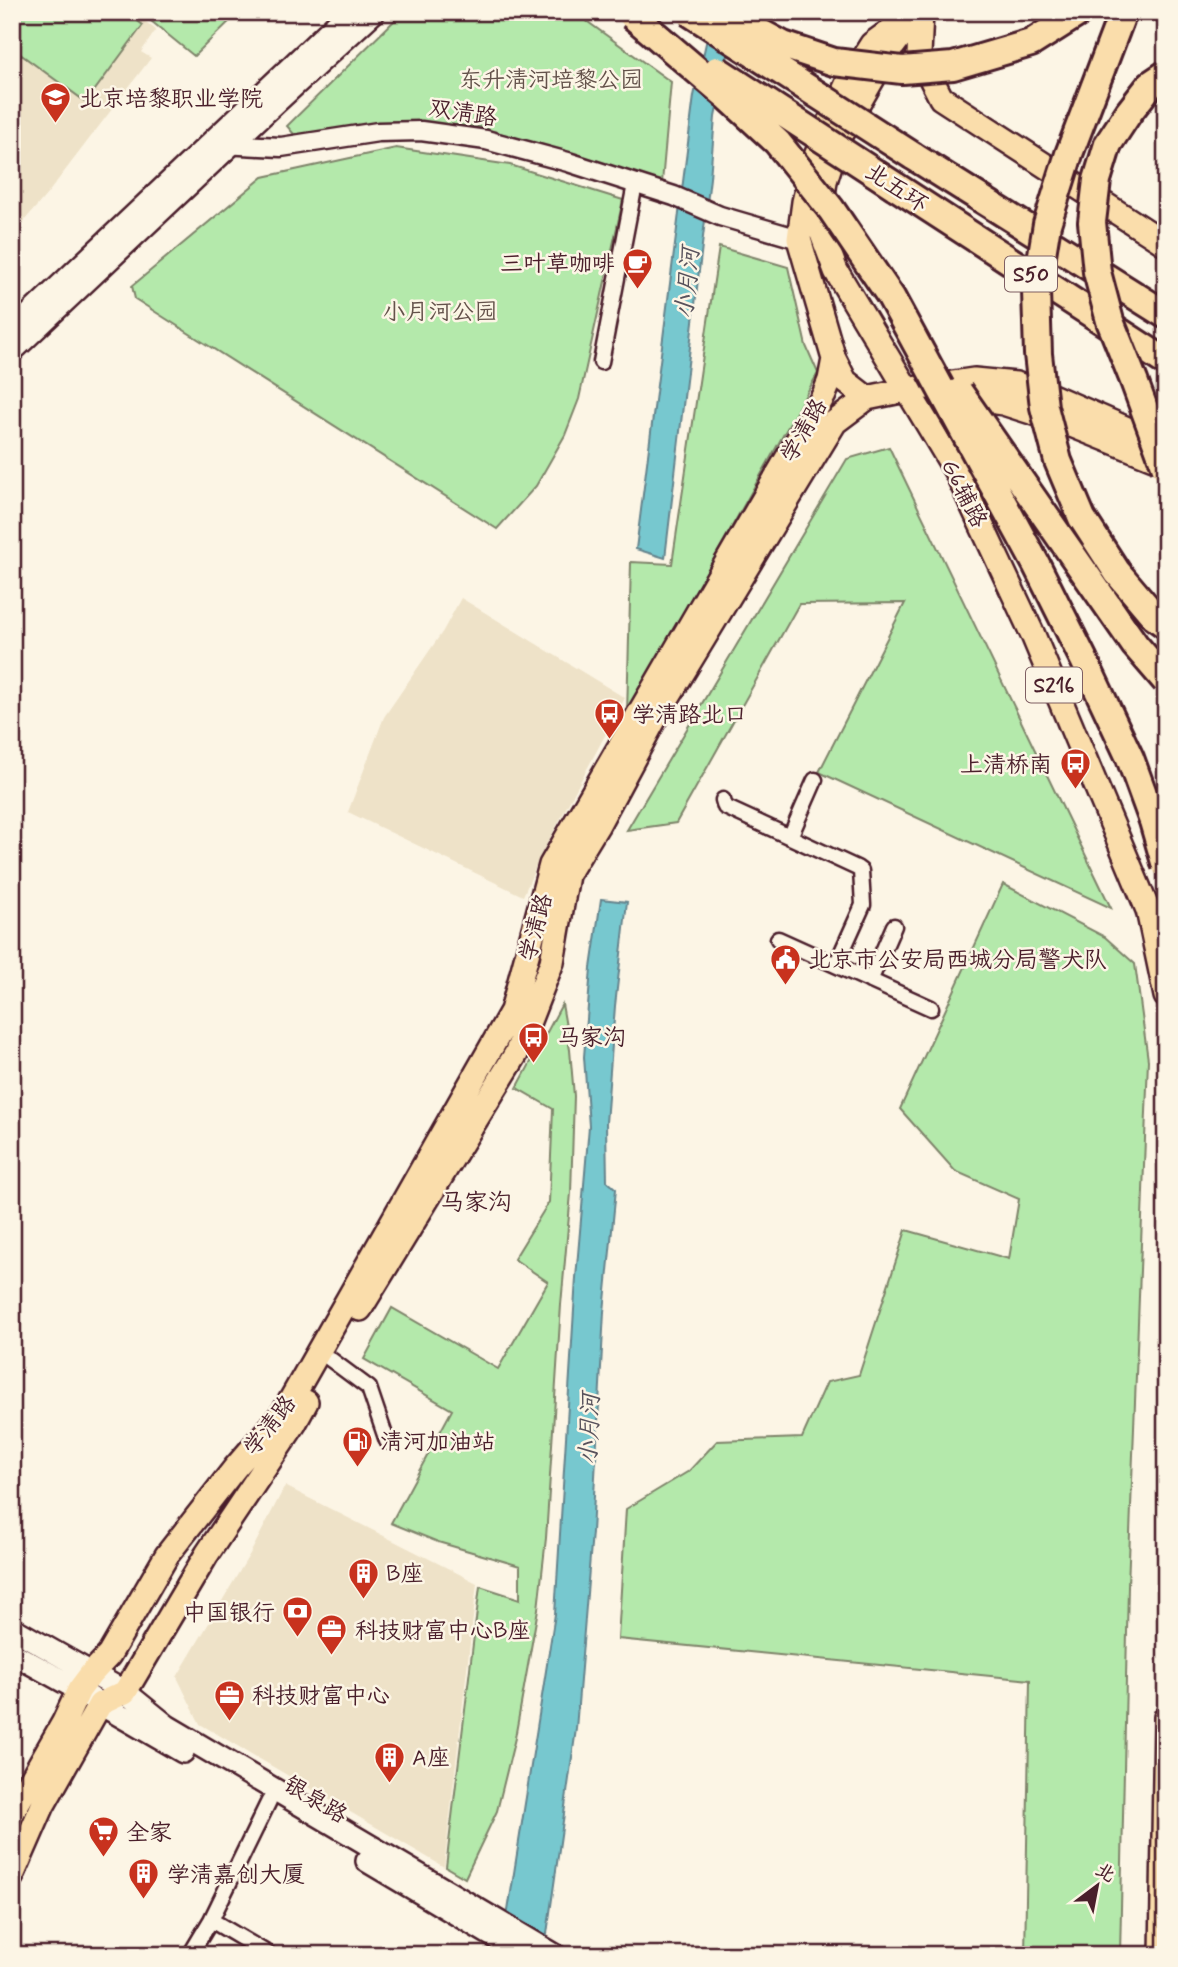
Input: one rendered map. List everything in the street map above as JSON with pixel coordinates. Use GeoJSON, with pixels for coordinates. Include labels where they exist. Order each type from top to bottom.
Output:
{"type":"FeatureCollection","features":[{"type":"Feature","properties":{"kind":"highway","name":"北五环"},"geometry":{"type":"LineString","coordinates":[[689,12],[1161,312]]}},
{"type":"Feature","properties":{"kind":"highway"},"geometry":{"type":"LineString","coordinates":[[722,12],[783,45],[834,62],[902,70],[953,66],[1031,43],[1080,12]]}},
{"type":"Feature","properties":{"kind":"highway"},"geometry":{"type":"LineString","coordinates":[[1123,12],[1069,154],[1046,224],[1036,291],[1038,354],[1047,421],[1058,461],[1082,518],[1117,572],[1155,617],[1166,625]]}},
{"type":"Feature","properties":{"kind":"highway","name":"北五环"},"geometry":{"type":"LineString","coordinates":[[630,14],[1166,362]]}},
{"type":"Feature","properties":{"kind":"highway"},"geometry":{"type":"LineString","coordinates":[[630,14],[777,142],[831,209],[1135,645],[1166,681]]}},
{"type":"Feature","properties":{"kind":"highway"},"geometry":{"type":"LineString","coordinates":[[1166,74],[1151,84],[1108,144],[1097,180],[1092,222],[1097,272],[1110,321],[1166,466]]}},
{"type":"Feature","properties":{"kind":"highway"},"geometry":{"type":"LineString","coordinates":[[891,297],[1029,552],[1084,660],[1130,758],[1166,866]]}},
{"type":"Feature","properties":{"kind":"main road"},"geometry":{"type":"LineString","coordinates":[[12,351],[349,12]]}},
{"type":"Feature","properties":{"kind":"main road"},"geometry":{"type":"LineString","coordinates":[[12,331],[220,144],[374,12]]}},
{"type":"Feature","properties":{"kind":"main road"},"geometry":{"type":"LineString","coordinates":[[867,398],[845,381],[834,359],[799,239],[813,163],[848,82],[872,44],[918,12]]}},
{"type":"Feature","properties":{"kind":"main road"},"geometry":{"type":"LineString","coordinates":[[918,12],[919,55],[941,97],[1166,244]]}},
{"type":"Feature","properties":{"kind":"main road","name":"G6辅路"},"geometry":{"type":"LineString","coordinates":[[918,12],[887,54],[839,137],[825,181],[819,226],[836,271],[957,472],[1033,635],[1148,910],[1166,996]]}},
{"type":"Feature","properties":{"kind":"main road","name":"学清路"},"geometry":{"type":"LineString","coordinates":[[12,1814],[85,1682],[109,1655],[167,1555],[235,1468],[284,1412],[476,1076],[512,1011],[551,865],[824,395],[831,380],[834,359]]}},
{"type":"Feature","properties":{"kind":"main road","name":"学清路"},"geometry":{"type":"LineString","coordinates":[[125,1692],[207,1554],[294,1424],[330,1359],[516,1054],[552,962],[567,875],[597,826],[654,720],[835,422],[867,398],[974,380],[1016,384],[1052,396],[1166,446]]}},
{"type":"Feature","properties":{"kind":"main road"},"geometry":{"type":"LineString","coordinates":[[906,390],[1003,403],[1069,424],[1166,466]]}},
{"type":"Feature","properties":{"kind":"main road"},"geometry":{"type":"LineString","coordinates":[[12,1628],[85,1682]]}},
{"type":"Feature","properties":{"kind":"main road"},"geometry":{"type":"LineString","coordinates":[[12,1653],[85,1682]]}},
{"type":"Feature","properties":{"kind":"main road","name":"银泉路"},"geometry":{"type":"LineString","coordinates":[[85,1682],[125,1692],[167,1726],[475,1917],[524,1955]]}},
{"type":"Feature","properties":{"kind":"main road","name":"银泉路"},"geometry":{"type":"LineString","coordinates":[[85,1682],[100,1704],[475,1917],[555,1955]]}},
{"type":"Feature","properties":{"kind":"main road"},"geometry":{"type":"LineString","coordinates":[[12,1876],[43,1805],[100,1704],[125,1692]]}},
{"type":"Feature","properties":{"kind":"main road"},"geometry":{"type":"LineString","coordinates":[[1162,1955],[1166,1717]]}},
{"type":"Feature","properties":{"kind":"street","name":"双清路"},"geometry":{"type":"LineString","coordinates":[[220,144],[281,148],[378,132],[421,131],[486,141],[568,162],[720,216],[799,239]]}},
{"type":"Feature","properties":{"kind":"street"},"geometry":{"type":"LineString","coordinates":[[601,362],[635,184]]}},
{"type":"Feature","properties":{"kind":"street"},"geometry":{"type":"LineString","coordinates":[[790,836],[815,780]]}},
{"type":"Feature","properties":{"kind":"street"},"geometry":{"type":"LineString","coordinates":[[723,800],[725,807],[861,871],[863,905],[835,965]]}},
{"type":"Feature","properties":{"kind":"street"},"geometry":{"type":"LineString","coordinates":[[870,981],[894,926]]}},
{"type":"Feature","properties":{"kind":"street"},"geometry":{"type":"LineString","coordinates":[[778,939],[931,1008]]}},
{"type":"Feature","properties":{"kind":"street"},"geometry":{"type":"LineString","coordinates":[[330,1359],[369,1388],[387,1441]]}},
{"type":"Feature","properties":{"kind":"street"},"geometry":{"type":"LineString","coordinates":[[190,1955],[211,1920],[269,1801]]}},
{"type":"Feature","properties":{"kind":"street"},"geometry":{"type":"LineString","coordinates":[[211,1920],[270,1955]]}},
{"type":"Feature","properties":{"kind":"shaded area","name":"北京培黎职业学院"},"geometry":{"type":"Polygon","coordinates":[[[12,12],[133,12],[156,30],[141,52],[151,58],[48,193],[12,235],[12,12]]]}},
{"type":"Feature","properties":{"kind":"shaded area"},"geometry":{"type":"Polygon","coordinates":[[[461,598],[625,698],[542,853],[523,896],[348,812],[384,717],[443,631],[461,598]]]}},
{"type":"Feature","properties":{"kind":"shaded area","name":"科技财富中心"},"geometry":{"type":"Polygon","coordinates":[[[285,1486],[477,1583],[444,1867],[200,1724],[177,1677],[251,1552],[285,1486]]]}},
{"type":"Feature","properties":{"kind":"green space"},"geometry":{"type":"Polygon","coordinates":[[[12,12],[125,12],[143,25],[86,102],[12,48],[12,12]]]}},
{"type":"Feature","properties":{"kind":"green space"},"geometry":{"type":"Polygon","coordinates":[[[140,12],[239,12],[194,56],[140,12]]]}},
{"type":"Feature","properties":{"kind":"green space","name":"东升清河培黎公园"},"geometry":{"type":"Polygon","coordinates":[[[403,12],[574,12],[671,82],[662,183],[480,127],[410,122],[298,139],[287,126],[403,12]]]}},
{"type":"Feature","properties":{"kind":"green space","name":"小月河公园"},"geometry":{"type":"Polygon","coordinates":[[[396,148],[510,165],[623,200],[579,399],[565,435],[536,486],[497,529],[135,299],[132,286],[263,177],[396,148]]]}},
{"type":"Feature","properties":{"kind":"green space"},"geometry":{"type":"Polygon","coordinates":[[[719,247],[788,267],[806,346],[818,373],[627,714],[631,562],[672,564],[719,247]]]}},
{"type":"Feature","properties":{"kind":"green space"},"geometry":{"type":"Polygon","coordinates":[[[889,447],[1111,908],[819,772],[905,603],[799,604],[676,823],[627,830],[847,459],[889,447]]]}},
{"type":"Feature","properties":{"kind":"green space"},"geometry":{"type":"Polygon","coordinates":[[[1003,884],[1105,937],[1135,964],[1148,1060],[1128,1586],[1120,1955],[1025,1955],[1030,1680],[618,1639],[626,1509],[689,1471],[717,1441],[802,1438],[827,1382],[859,1375],[906,1230],[1009,1259],[1019,1199],[955,1171],[900,1109],[1003,884]]]}},
{"type":"Feature","properties":{"kind":"green space"},"geometry":{"type":"Polygon","coordinates":[[[562,1004],[574,1096],[571,1193],[546,1538],[538,1609],[515,1738],[497,1811],[465,1878],[446,1867],[480,1586],[520,1599],[520,1566],[438,1542],[391,1523],[452,1410],[364,1359],[392,1308],[498,1369],[548,1282],[514,1259],[549,1202],[553,1109],[517,1088],[562,1004]]]}},
{"type":"Feature","properties":{"kind":"water","name":"小月河"},"geometry":{"type":"Polygon","coordinates":[[[713,12],[737,12],[715,117],[665,558],[636,549],[694,96],[713,12]]]}},
{"type":"Feature","properties":{"kind":"water","name":"小月河"},"geometry":{"type":"Polygon","coordinates":[[[601,899],[627,902],[615,1006],[606,1123],[607,1181],[616,1189],[604,1312],[592,1532],[576,1729],[544,1955],[501,1955],[555,1614],[576,1278],[589,1126],[584,1057],[591,968],[601,899]]]}},
{"type":"Feature","properties":{"kind":"place","name":"北京培黎职业学院"},"geometry":{"type":"Point","coordinates":[56,125]}},
{"type":"Feature","properties":{"kind":"place","name":"三叶草咖啡"},"geometry":{"type":"Point","coordinates":[638,290]}},
{"type":"Feature","properties":{"kind":"place","name":"学清路北口"},"geometry":{"type":"Point","coordinates":[609,741]}},
{"type":"Feature","properties":{"kind":"place","name":"上清桥南"},"geometry":{"type":"Point","coordinates":[1075,791]}},
{"type":"Feature","properties":{"kind":"place","name":"北京市公安局西城分局警犬队"},"geometry":{"type":"Point","coordinates":[785,986]}},
{"type":"Feature","properties":{"kind":"place","name":"马家沟"},"geometry":{"type":"Point","coordinates":[534,1064]}},
{"type":"Feature","properties":{"kind":"place","name":"清河加油站"},"geometry":{"type":"Point","coordinates":[357,1468]}},
{"type":"Feature","properties":{"kind":"place","name":"B座"},"geometry":{"type":"Point","coordinates":[363,1600]}},
{"type":"Feature","properties":{"kind":"place","name":"中国银行"},"geometry":{"type":"Point","coordinates":[298,1639]}},
{"type":"Feature","properties":{"kind":"place","name":"科技财富中心B座"},"geometry":{"type":"Point","coordinates":[332,1657]}},
{"type":"Feature","properties":{"kind":"place","name":"科技财富中心"},"geometry":{"type":"Point","coordinates":[229,1722]}},
{"type":"Feature","properties":{"kind":"place","name":"A座"},"geometry":{"type":"Point","coordinates":[389,1784]}},
{"type":"Feature","properties":{"kind":"place","name":"全家"},"geometry":{"type":"Point","coordinates":[103,1859]}},
{"type":"Feature","properties":{"kind":"place","name":"学清嘉创大厦"},"geometry":{"type":"Point","coordinates":[144,1901]}},
{"type":"Feature","properties":{"kind":"district","name":"马家沟"},"geometry":{"type":"Point","coordinates":[476,1202]}}]}
